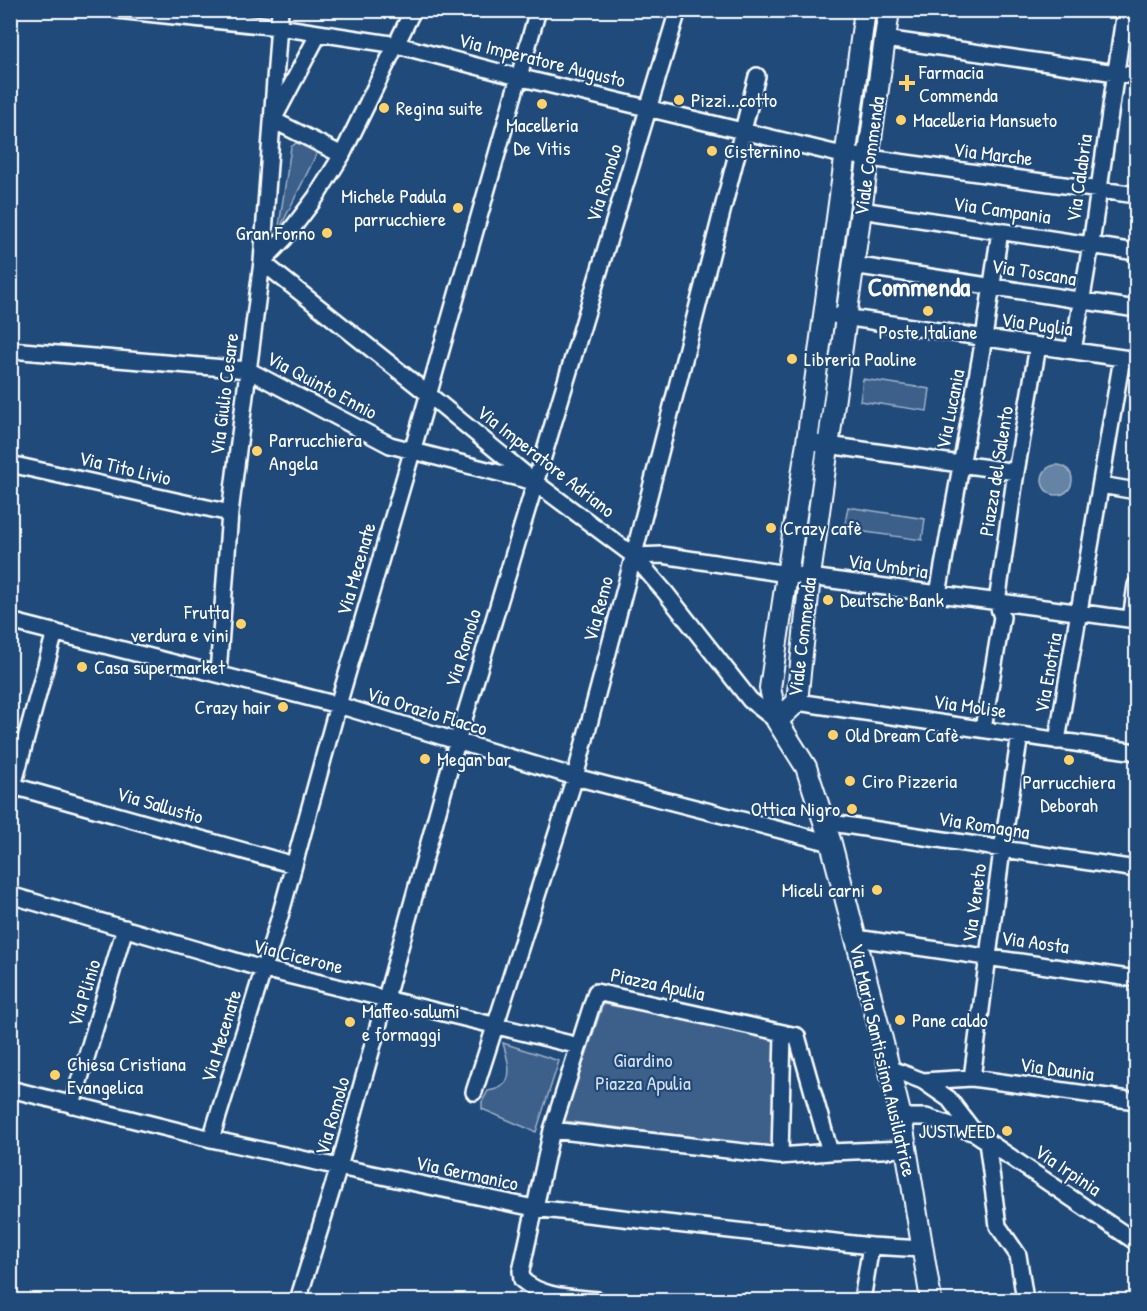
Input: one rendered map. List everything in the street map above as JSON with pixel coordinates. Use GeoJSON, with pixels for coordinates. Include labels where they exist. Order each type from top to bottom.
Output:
{"type":"FeatureCollection","features":[{"type":"Feature","properties":{"kind":"street","name":"Via Imperatore Augusto"},"geometry":{"type":"LineString","coordinates":[[117,10],[279,27],[397,45],[518,77],[845,155]]}},
{"type":"Feature","properties":{"kind":"street","name":"Via Giulio Cesare"},"geometry":{"type":"LineString","coordinates":[[218,673],[230,513],[262,262],[280,10]]}},
{"type":"Feature","properties":{"kind":"street"},"geometry":{"type":"LineString","coordinates":[[262,262],[285,238],[342,155],[413,10]]}},
{"type":"Feature","properties":{"kind":"street","name":"Via Mecenate"},"geometry":{"type":"LineString","coordinates":[[211,1138],[280,916],[338,705],[538,10]]}},
{"type":"Feature","properties":{"kind":"street","name":"Via Romolo"},"geometry":{"type":"LineString","coordinates":[[298,1300],[387,999],[401,940],[457,742],[678,10]]}},
{"type":"Feature","properties":{"kind":"street","name":"Viale Commenda"},"geometry":{"type":"LineString","coordinates":[[777,721],[770,688],[825,314],[865,10]]}},
{"type":"Feature","properties":{"kind":"street","name":"Viale Commenda"},"geometry":{"type":"LineString","coordinates":[[777,721],[797,702],[810,576],[889,10]]}},
{"type":"Feature","properties":{"kind":"street","name":"Via Calabria"},"geometry":{"type":"LineString","coordinates":[[1073,351],[1125,10]]}},
{"type":"Feature","properties":{"kind":"street","name":"Via Giulio Cesare"},"geometry":{"type":"LineString","coordinates":[[273,120],[319,33]]}},
{"type":"Feature","properties":{"kind":"street"},"geometry":{"type":"LineString","coordinates":[[885,39],[1137,76]]}},
{"type":"Feature","properties":{"kind":"street"},"geometry":{"type":"LineString","coordinates":[[742,130],[757,76]]}},
{"type":"Feature","properties":{"kind":"street"},"geometry":{"type":"LineString","coordinates":[[273,120],[342,155]]}},
{"type":"Feature","properties":{"kind":"street","name":"Via Remo"},"geometry":{"type":"LineString","coordinates":[[474,1092],[575,777],[634,556],[742,130]]}},
{"type":"Feature","properties":{"kind":"street","name":"Via Marche"},"geometry":{"type":"LineString","coordinates":[[845,155],[1137,195]]}},
{"type":"Feature","properties":{"kind":"street","name":"Via Campania"},"geometry":{"type":"LineString","coordinates":[[861,210],[1137,252]]}},
{"type":"Feature","properties":{"kind":"street","name":"Via Lucania"},"geometry":{"type":"LineString","coordinates":[[938,594],[984,338],[1000,231]]}},
{"type":"Feature","properties":{"kind":"street","name":"Via Imperatore Adriano"},"geometry":{"type":"LineString","coordinates":[[262,262],[536,483],[634,556],[750,700],[777,721]]}},
{"type":"Feature","properties":{"kind":"street","name":"Via Toscana"},"geometry":{"type":"LineString","coordinates":[[853,265],[1137,309]]}},
{"type":"Feature","properties":{"kind":"street","name":"Via Puglia"},"geometry":{"type":"LineString","coordinates":[[825,314],[1129,359]]}},
{"type":"Feature","properties":{"kind":"street","name":"Piazza del Salento"},"geometry":{"type":"LineString","coordinates":[[983,729],[1002,617],[997,602],[1038,346]]}},
{"type":"Feature","properties":{"kind":"street","name":"Via Quinto Ennio"},"geometry":{"type":"LineString","coordinates":[[10,350],[248,370],[390,445],[536,483]]}},
{"type":"Feature","properties":{"kind":"street"},"geometry":{"type":"LineString","coordinates":[[1080,612],[1101,484],[1129,359]]}},
{"type":"Feature","properties":{"kind":"street"},"geometry":{"type":"LineString","coordinates":[[807,442],[1016,472]]}},
{"type":"Feature","properties":{"kind":"street","name":"Via Tito Livio"},"geometry":{"type":"LineString","coordinates":[[10,464],[230,513]]}},
{"type":"Feature","properties":{"kind":"street"},"geometry":{"type":"LineString","coordinates":[[1101,484],[1137,491]]}},
{"type":"Feature","properties":{"kind":"street","name":"Via Umbria"},"geometry":{"type":"LineString","coordinates":[[634,556],[662,555],[1134,620]]}},
{"type":"Feature","properties":{"kind":"street"},"geometry":{"type":"LineString","coordinates":[[1134,620],[1137,585]]}},
{"type":"Feature","properties":{"kind":"street","name":"Via Enotria"},"geometry":{"type":"LineString","coordinates":[[1057,741],[1080,612]]}},
{"type":"Feature","properties":{"kind":"street","name":"Via Orazio Flacco"},"geometry":{"type":"LineString","coordinates":[[10,621],[338,705],[575,777],[831,843]]}},
{"type":"Feature","properties":{"kind":"street"},"geometry":{"type":"LineString","coordinates":[[12,792],[55,632]]}},
{"type":"Feature","properties":{"kind":"street","name":"Via Molise"},"geometry":{"type":"LineString","coordinates":[[797,702],[1137,752]]}},
{"type":"Feature","properties":{"kind":"street","name":"Via Maria Santissima Ausiliatrice"},"geometry":{"type":"LineString","coordinates":[[777,721],[806,767],[831,843],[900,1117],[931,1300]]}},
{"type":"Feature","properties":{"kind":"street","name":"Via Veneto"},"geometry":{"type":"LineString","coordinates":[[972,1078],[987,956],[1020,735]]}},
{"type":"Feature","properties":{"kind":"street","name":"Via Sallustio"},"geometry":{"type":"LineString","coordinates":[[12,792],[294,865]]}},
{"type":"Feature","properties":{"kind":"street","name":"Via Romagna"},"geometry":{"type":"LineString","coordinates":[[825,822],[1137,869]]}},
{"type":"Feature","properties":{"kind":"street","name":"Via Cicerone"},"geometry":{"type":"LineString","coordinates":[[10,895],[263,969],[579,1046]]}},
{"type":"Feature","properties":{"kind":"street","name":"Via Plinio"},"geometry":{"type":"LineString","coordinates":[[72,1105],[125,928]]}},
{"type":"Feature","properties":{"kind":"street","name":"Via Aosta"},"geometry":{"type":"LineString","coordinates":[[856,938],[1137,979]]}},
{"type":"Feature","properties":{"kind":"street","name":"Piazza Apulia"},"geometry":{"type":"LineString","coordinates":[[598,1300],[546,1293],[532,1288],[522,1280],[521,1271],[552,1130],[596,992],[783,1033]]}},
{"type":"Feature","properties":{"kind":"street"},"geometry":{"type":"LineString","coordinates":[[780,1156],[783,1033],[797,1036],[830,1152]]}},
{"type":"Feature","properties":{"kind":"street"},"geometry":{"type":"LineString","coordinates":[[889,1068],[923,1081],[949,1099],[981,1137],[998,1226],[1018,1255],[1025,1300]]}},
{"type":"Feature","properties":{"kind":"street","name":"Via Daunia"},"geometry":{"type":"LineString","coordinates":[[923,1081],[972,1078],[1137,1101]]}},
{"type":"Feature","properties":{"kind":"street","name":"Via Germanico"},"geometry":{"type":"LineString","coordinates":[[10,1089],[211,1138],[534,1208],[871,1246],[923,1249]]}},
{"type":"Feature","properties":{"kind":"street"},"geometry":{"type":"LineString","coordinates":[[900,1117],[926,1117],[981,1137]]}},
{"type":"Feature","properties":{"kind":"street"},"geometry":{"type":"LineString","coordinates":[[552,1130],[780,1156],[905,1149]]}},
{"type":"Feature","properties":{"kind":"street","name":"Via Irpinia"},"geometry":{"type":"LineString","coordinates":[[981,1137],[1137,1242]]}},
{"type":"Feature","properties":{"kind":"street"},"geometry":{"type":"LineString","coordinates":[[862,1300],[871,1246]]}},
{"type":"Feature","properties":{"kind":"green space"},"geometry":{"type":"Polygon","coordinates":[[[299,141],[315,147],[316,155],[279,226],[291,147],[299,141]]]}},
{"type":"Feature","properties":{"kind":"green space"},"geometry":{"type":"Polygon","coordinates":[[[863,379],[930,389],[927,411],[860,401],[863,379]]]}},
{"type":"Feature","properties":{"kind":"green space"},"geometry":{"type":"Polygon","coordinates":[[[848,507],[925,519],[922,540],[844,529],[848,507]]]}},
{"type":"Feature","properties":{"kind":"green space","name":"Giardino Piazza Apulia"},"geometry":{"type":"Polygon","coordinates":[[[603,1004],[778,1036],[773,1147],[564,1121],[603,1004]]]}},
{"type":"Feature","properties":{"kind":"green space"},"geometry":{"type":"Polygon","coordinates":[[[503,1043],[559,1061],[536,1132],[482,1109],[482,1102],[488,1091],[501,1087],[508,1077],[509,1066],[503,1043]]]}},
{"type":"Feature","properties":{"kind":"shaded area"},"geometry":{"type":"Polygon","coordinates":[[[1057,465],[1068,469],[1072,480],[1068,491],[1057,495],[1046,491],[1042,480],[1046,469],[1057,465]]]}},
{"type":"Feature","properties":{"kind":"place","name":"Farmacia Commenda"},"geometry":{"type":"Point","coordinates":[907,83]}},
{"type":"Feature","properties":{"kind":"place","name":"Pizzi...cotto"},"geometry":{"type":"Point","coordinates":[679,100]}},
{"type":"Feature","properties":{"kind":"place","name":"Macelleria De Vitis"},"geometry":{"type":"Point","coordinates":[542,104]}},
{"type":"Feature","properties":{"kind":"place","name":"Regina suite"},"geometry":{"type":"Point","coordinates":[384,108]}},
{"type":"Feature","properties":{"kind":"place","name":"Macelleria Mansueto"},"geometry":{"type":"Point","coordinates":[901,120]}},
{"type":"Feature","properties":{"kind":"place","name":"Cisternino"},"geometry":{"type":"Point","coordinates":[712,151]}},
{"type":"Feature","properties":{"kind":"place","name":"Michele Padula parrucchiere"},"geometry":{"type":"Point","coordinates":[458,208]}},
{"type":"Feature","properties":{"kind":"place","name":"Gran Forno"},"geometry":{"type":"Point","coordinates":[327,233]}},
{"type":"Feature","properties":{"kind":"place","name":"Poste Italiane"},"geometry":{"type":"Point","coordinates":[928,311]}},
{"type":"Feature","properties":{"kind":"place","name":"Libreria Paoline"},"geometry":{"type":"Point","coordinates":[792,359]}},
{"type":"Feature","properties":{"kind":"place","name":"Parrucchiera Angela"},"geometry":{"type":"Point","coordinates":[257,451]}},
{"type":"Feature","properties":{"kind":"place","name":"Crazy cafè"},"geometry":{"type":"Point","coordinates":[771,528]}},
{"type":"Feature","properties":{"kind":"place","name":"Deutsche Bank"},"geometry":{"type":"Point","coordinates":[828,600]}},
{"type":"Feature","properties":{"kind":"place","name":"Frutta verdura e vini"},"geometry":{"type":"Point","coordinates":[241,624]}},
{"type":"Feature","properties":{"kind":"place","name":"Casa supermarket"},"geometry":{"type":"Point","coordinates":[82,667]}},
{"type":"Feature","properties":{"kind":"place","name":"Crazy hair"},"geometry":{"type":"Point","coordinates":[283,707]}},
{"type":"Feature","properties":{"kind":"place","name":"Old Dream Cafè"},"geometry":{"type":"Point","coordinates":[833,735]}},
{"type":"Feature","properties":{"kind":"place","name":"Megan bar"},"geometry":{"type":"Point","coordinates":[425,759]}},
{"type":"Feature","properties":{"kind":"place","name":"Parrucchiera Deborah"},"geometry":{"type":"Point","coordinates":[1069,760]}},
{"type":"Feature","properties":{"kind":"place","name":"Ciro Pizzeria"},"geometry":{"type":"Point","coordinates":[850,781]}},
{"type":"Feature","properties":{"kind":"place","name":"Ottica Nigro"},"geometry":{"type":"Point","coordinates":[852,809]}},
{"type":"Feature","properties":{"kind":"place","name":"Miceli carni"},"geometry":{"type":"Point","coordinates":[877,890]}},
{"type":"Feature","properties":{"kind":"place","name":"Pane caldo"},"geometry":{"type":"Point","coordinates":[900,1020]}},
{"type":"Feature","properties":{"kind":"place","name":"Maffeo salumi e formaggi"},"geometry":{"type":"Point","coordinates":[350,1022]}},
{"type":"Feature","properties":{"kind":"place","name":"Chiesa Cristiana Evangelica"},"geometry":{"type":"Point","coordinates":[55,1075]}},
{"type":"Feature","properties":{"kind":"place","name":"JUSTWEED"},"geometry":{"type":"Point","coordinates":[1007,1131]}},
{"type":"Feature","properties":{"kind":"district","name":"Commenda"},"geometry":{"type":"Point","coordinates":[919,287]}}]}
